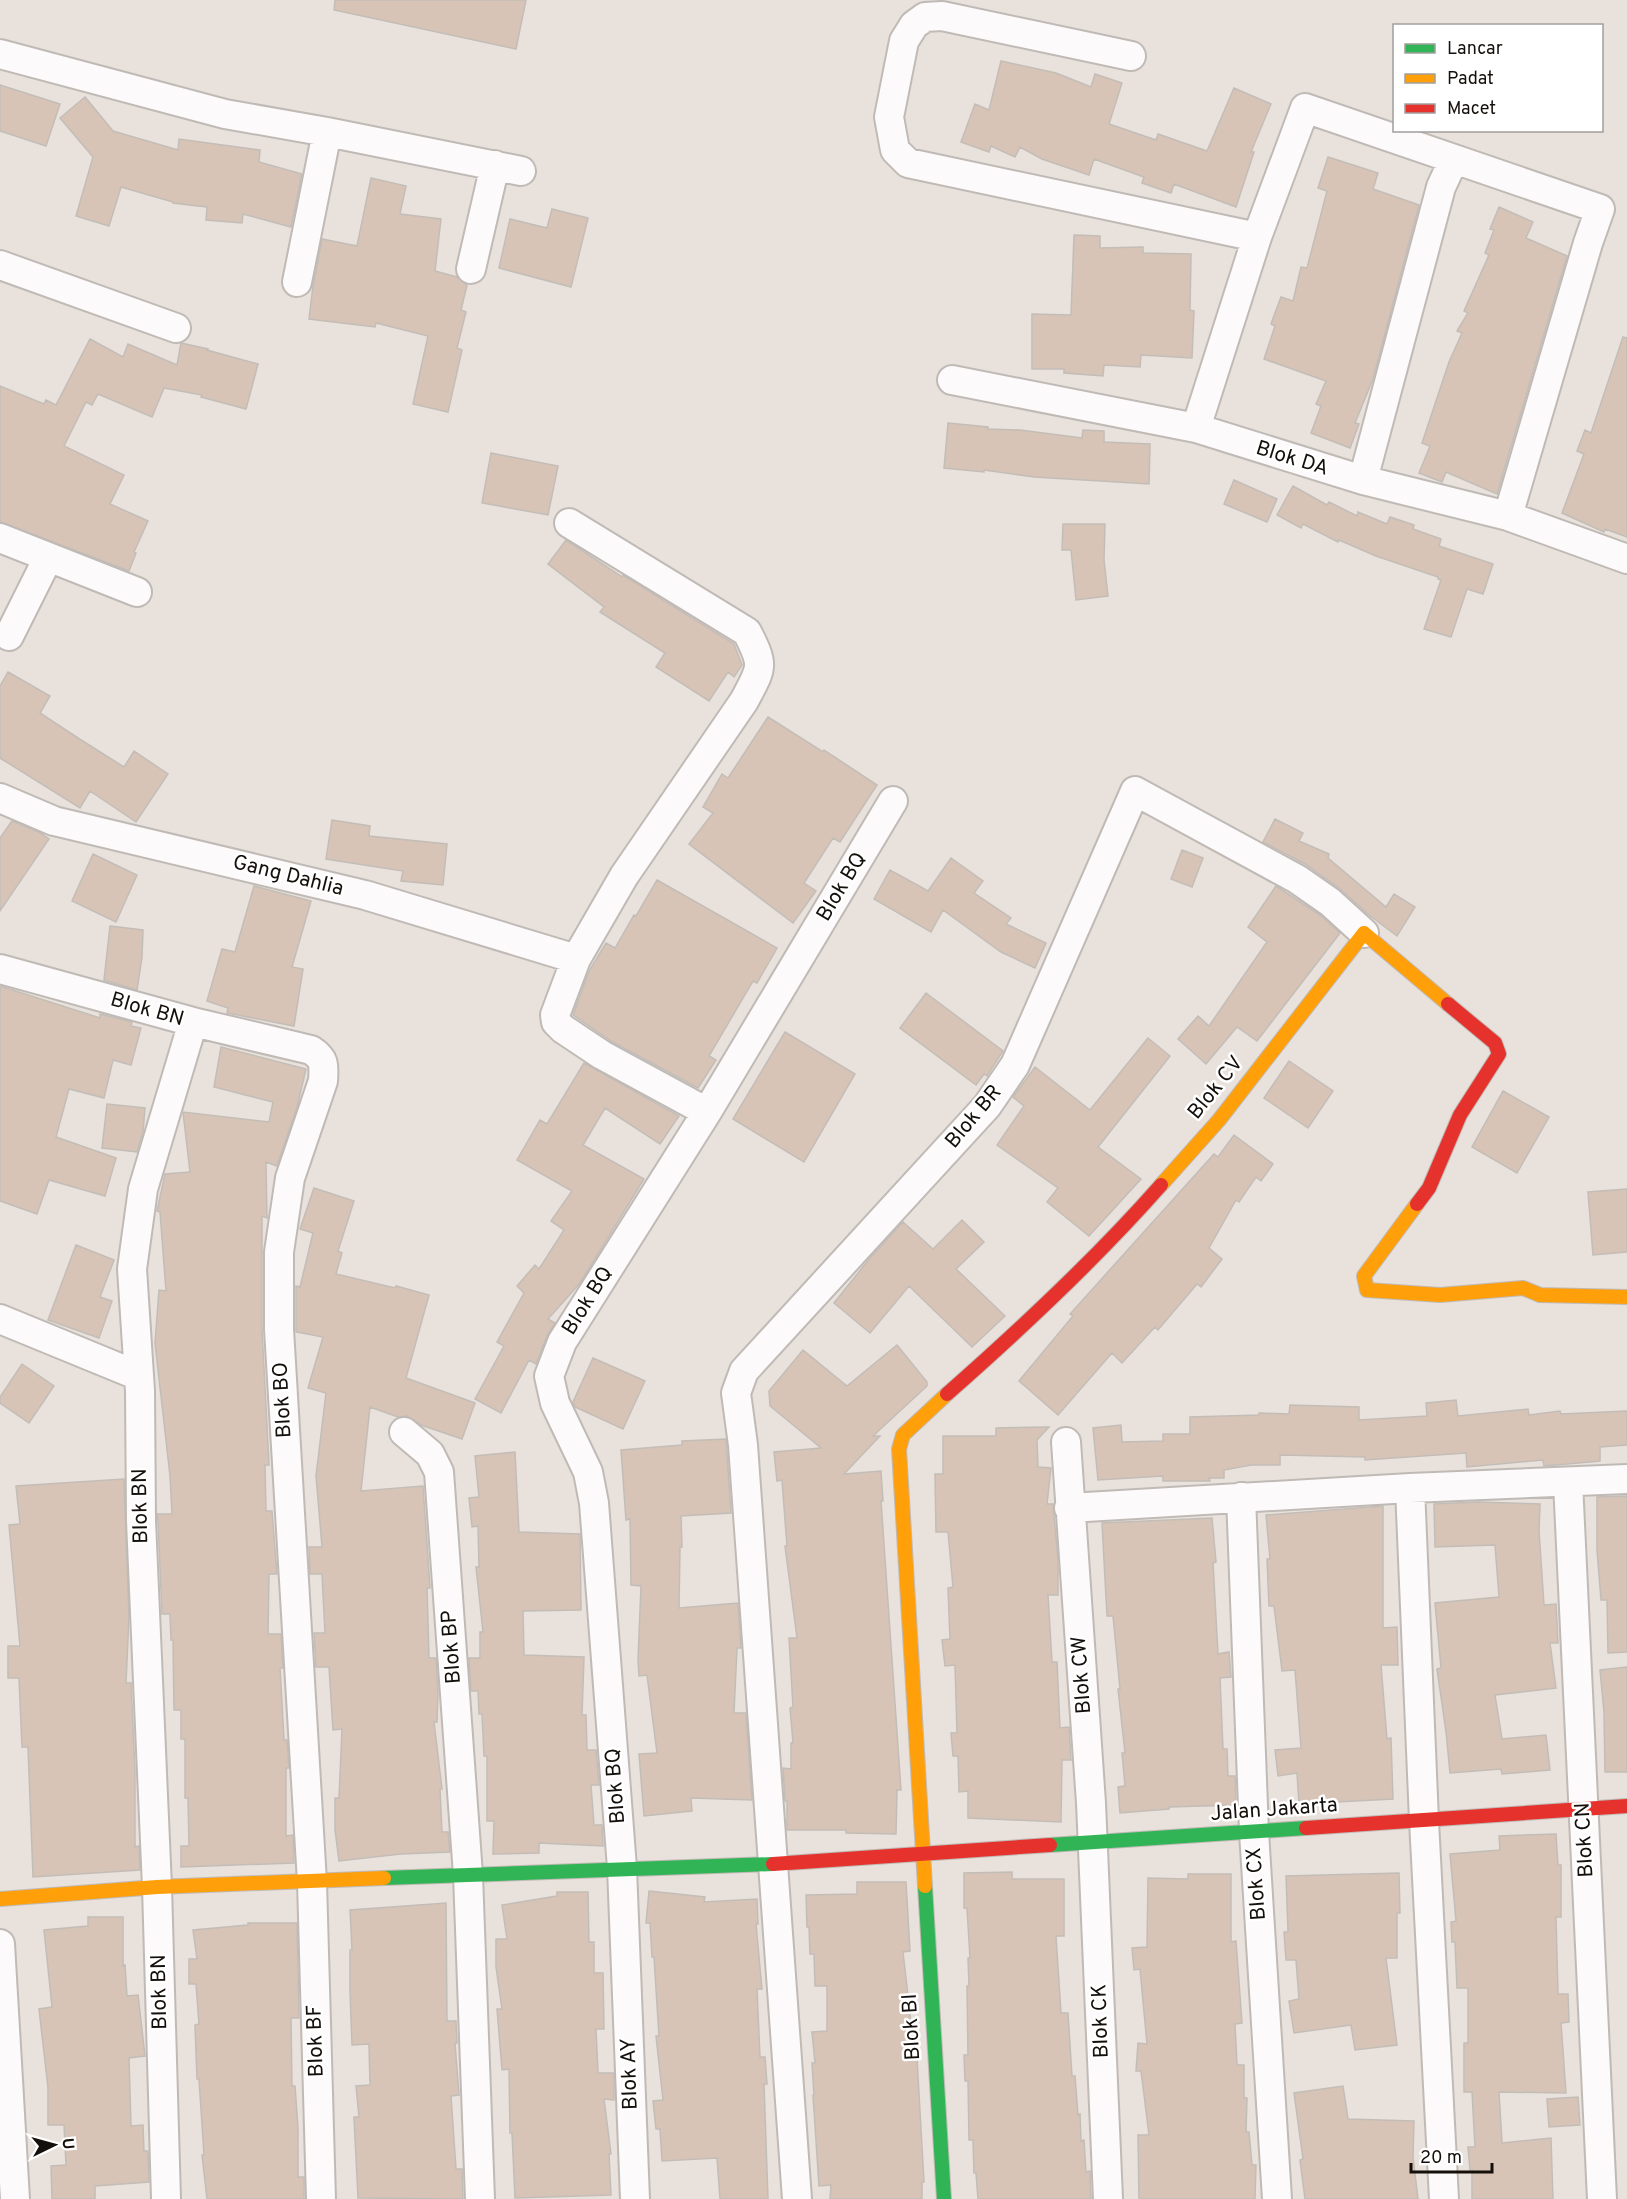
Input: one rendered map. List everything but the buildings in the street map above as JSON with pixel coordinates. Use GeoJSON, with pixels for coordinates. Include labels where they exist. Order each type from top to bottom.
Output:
{"type":"FeatureCollection","features":[{"type":"Feature","properties":{"kind":"street"},"geometry":{"type":"LineString","coordinates":[[1131,56],[942,16],[925,17],[914,25],[904,42],[889,117],[895,150],[908,163],[1257,237]]}},
{"type":"Feature","properties":{"kind":"street"},"geometry":{"type":"LineString","coordinates":[[0,54],[225,114],[508,168],[471,270]]}},
{"type":"Feature","properties":{"kind":"street"},"geometry":{"type":"LineString","coordinates":[[1196,428],[1257,237],[1305,108],[1600,209],[1508,516]]}},
{"type":"Feature","properties":{"kind":"street"},"geometry":{"type":"LineString","coordinates":[[297,282],[327,132]]}},
{"type":"Feature","properties":{"kind":"street"},"geometry":{"type":"LineString","coordinates":[[1364,480],[1442,187],[1454,159]]}},
{"type":"Feature","properties":{"kind":"street"},"geometry":{"type":"LineString","coordinates":[[0,265],[176,328]]}},
{"type":"Feature","properties":{"kind":"street","name":"Blok DA"},"geometry":{"type":"LineString","coordinates":[[952,380],[1196,428],[1364,480],[1508,516],[1627,560]]}},
{"type":"Feature","properties":{"kind":"street"},"geometry":{"type":"LineString","coordinates":[[569,523],[747,632],[758,653],[760,671],[744,700],[624,876],[576,959],[555,1015],[556,1022],[563,1029],[602,1055],[707,1112]]}},
{"type":"Feature","properties":{"kind":"street"},"geometry":{"type":"LineString","coordinates":[[0,538],[137,592]]}},
{"type":"Feature","properties":{"kind":"street"},"geometry":{"type":"LineString","coordinates":[[9,636],[48,558]]}},
{"type":"Feature","properties":{"kind":"street","name":"Blok BR"},"geometry":{"type":"LineString","coordinates":[[773,1863],[743,1445],[736,1393],[744,1371],[987,1106],[1015,1065],[1135,791],[1297,879],[1330,902],[1364,933]]}},
{"type":"Feature","properties":{"kind":"street","name":"Blok BQ"},"geometry":{"type":"LineString","coordinates":[[625,1949],[622,1868],[594,1503],[588,1472],[555,1403],[549,1376],[562,1342],[707,1112],[893,801]]}},
{"type":"Feature","properties":{"kind":"street","name":"Gang Dahlia"},"geometry":{"type":"LineString","coordinates":[[3,806],[54,821],[365,895],[576,959]]}},
{"type":"Feature","properties":{"kind":"street"},"geometry":{"type":"LineString","coordinates":[[1364,933],[1498,1047],[1499,1054],[1460,1115],[1428,1188],[1364,1276],[1367,1290],[1440,1295],[1523,1288],[1554,1296],[1627,1297]]}},
{"type":"Feature","properties":{"kind":"street","name":"Blok CV"},"geometry":{"type":"LineString","coordinates":[[903,1435],[918,1419],[1013,1336],[1114,1238],[1219,1120],[1364,933]]}},
{"type":"Feature","properties":{"kind":"street","name":"Blok BN"},"geometry":{"type":"LineString","coordinates":[[0,969],[193,1022],[143,1189],[132,1269],[139,1376],[141,1521],[157,1887],[166,2199]]}},
{"type":"Feature","properties":{"kind":"street","name":"Blok BO"},"geometry":{"type":"LineString","coordinates":[[193,1022],[311,1050],[320,1056],[324,1067],[323,1081],[290,1178],[279,1252],[279,1329],[312,1882]]}},
{"type":"Feature","properties":{"kind":"street"},"geometry":{"type":"LineString","coordinates":[[0,1319],[139,1376]]}},
{"type":"Feature","properties":{"kind":"street","name":"Blok BP"},"geometry":{"type":"LineString","coordinates":[[404,1432],[430,1454],[439,1472],[468,1875],[480,2199]]}},
{"type":"Feature","properties":{"kind":"street","name":"Blok BI"},"geometry":{"type":"LineString","coordinates":[[903,1435],[899,1449],[900,1471],[944,2199]]}},
{"type":"Feature","properties":{"kind":"street","name":"Blok CW"},"geometry":{"type":"LineString","coordinates":[[1066,1442],[1094,1843]]}},
{"type":"Feature","properties":{"kind":"street"},"geometry":{"type":"LineString","coordinates":[[1069,1508],[1410,1488],[1627,1479]]}},
{"type":"Feature","properties":{"kind":"street","name":"Blok CN"},"geometry":{"type":"LineString","coordinates":[[1568,1482],[1602,2199]]}},
{"type":"Feature","properties":{"kind":"street"},"geometry":{"type":"LineString","coordinates":[[1410,1488],[1424,1821],[1444,2199]]}},
{"type":"Feature","properties":{"kind":"street","name":"Blok CX"},"geometry":{"type":"LineString","coordinates":[[1241,1497],[1254,1832],[1277,2199]]}},
{"type":"Feature","properties":{"kind":"street","name":"Jalan Jakarta"},"geometry":{"type":"LineString","coordinates":[[0,1899],[157,1887],[773,1863],[1627,1806]]}},
{"type":"Feature","properties":{"kind":"street","name":"Blok CK"},"geometry":{"type":"LineString","coordinates":[[1094,1843],[1108,2199]]}},
{"type":"Feature","properties":{"kind":"street"},"geometry":{"type":"LineString","coordinates":[[773,1863],[797,2199]]}},
{"type":"Feature","properties":{"kind":"street","name":"Blok BF"},"geometry":{"type":"LineString","coordinates":[[312,1882],[321,2199]]}},
{"type":"Feature","properties":{"kind":"street"},"geometry":{"type":"LineString","coordinates":[[0,1944],[15,2199]]}},
{"type":"Feature","properties":{"kind":"street","name":"Blok AY"},"geometry":{"type":"LineString","coordinates":[[625,1949],[635,2199]]}},
{"type":"Feature","properties":{"kind":"traffic: fast"},"geometry":{"type":"LineString","coordinates":[[1050,1845],[1306,1828]]}},
{"type":"Feature","properties":{"kind":"traffic: fast"},"geometry":{"type":"LineString","coordinates":[[384,1878],[773,1864]]}},
{"type":"Feature","properties":{"kind":"traffic: fast"},"geometry":{"type":"LineString","coordinates":[[925,1886],[944,2199]]}},
{"type":"Feature","properties":{"kind":"traffic: slow"},"geometry":{"type":"LineString","coordinates":[[1161,1185],[1219,1120],[1364,933],[1448,1004]]}},
{"type":"Feature","properties":{"kind":"traffic: slow"},"geometry":{"type":"LineString","coordinates":[[1417,1204],[1364,1276],[1367,1290],[1440,1295],[1523,1288],[1540,1295],[1627,1297]]}},
{"type":"Feature","properties":{"kind":"traffic: slow"},"geometry":{"type":"LineString","coordinates":[[925,1886],[899,1449],[903,1435],[947,1394]]}},
{"type":"Feature","properties":{"kind":"traffic: slow"},"geometry":{"type":"LineString","coordinates":[[0,1899],[157,1887],[384,1878]]}},
{"type":"Feature","properties":{"kind":"traffic: jam"},"geometry":{"type":"LineString","coordinates":[[1417,1204],[1429,1188],[1460,1115],[1499,1054],[1495,1043],[1448,1004]]}},
{"type":"Feature","properties":{"kind":"traffic: jam"},"geometry":{"type":"LineString","coordinates":[[947,1394],[1057,1293],[1161,1185]]}},
{"type":"Feature","properties":{"kind":"traffic: jam"},"geometry":{"type":"LineString","coordinates":[[1306,1828],[1627,1806]]}},
{"type":"Feature","properties":{"kind":"traffic: jam"},"geometry":{"type":"LineString","coordinates":[[773,1864],[1050,1845]]}}]}
